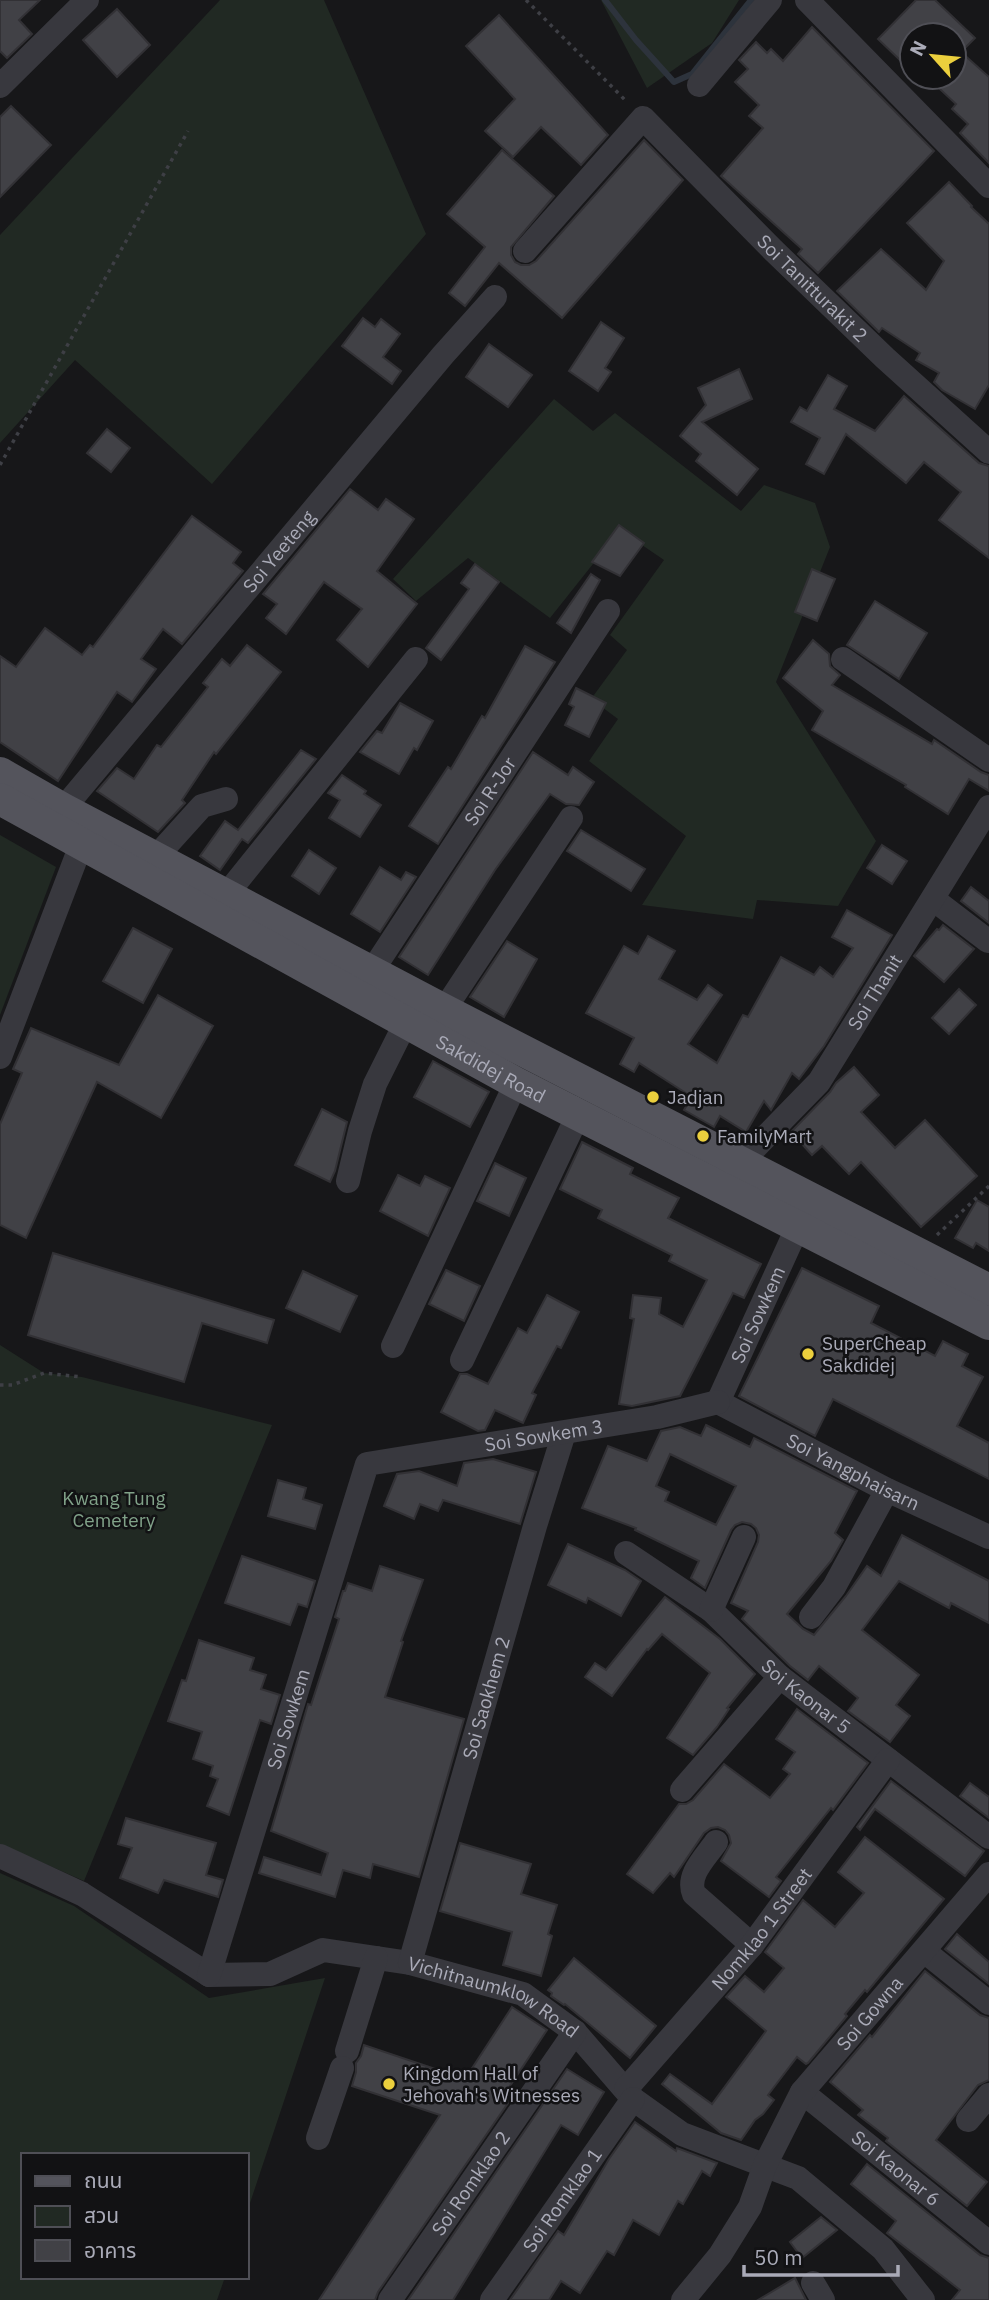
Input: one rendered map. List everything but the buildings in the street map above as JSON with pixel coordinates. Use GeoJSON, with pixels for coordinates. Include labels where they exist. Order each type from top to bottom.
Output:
{"type":"FeatureCollection","features":[{"type":"Feature","properties":{"kind":"main road","name":"Sakdidej Road"},"geometry":{"type":"LineString","coordinates":[[0,774],[444,1010],[989,1290]]}},
{"type":"Feature","properties":{"kind":"main road","name":"Sakdidej Road"},"geometry":{"type":"LineString","coordinates":[[0,799],[516,1083],[989,1324]]}},
{"type":"Feature","properties":{"kind":"street"},"geometry":{"type":"LineString","coordinates":[[0,86],[87,0]]}},
{"type":"Feature","properties":{"kind":"street"},"geometry":{"type":"LineString","coordinates":[[699,85],[770,0]]}},
{"type":"Feature","properties":{"kind":"street"},"geometry":{"type":"LineString","coordinates":[[807,0],[989,186]]}},
{"type":"Feature","properties":{"kind":"street"},"geometry":{"type":"LineString","coordinates":[[526,251],[643,118]]}},
{"type":"Feature","properties":{"kind":"street","name":"Soi Tanitturakit 2"},"geometry":{"type":"LineString","coordinates":[[643,118],[772,250],[989,452]]}},
{"type":"Feature","properties":{"kind":"street","name":"Soi Yeeteng"},"geometry":{"type":"LineString","coordinates":[[63,809],[443,355],[495,297]]}},
{"type":"Feature","properties":{"kind":"street","name":"Soi R-Jor"},"geometry":{"type":"LineString","coordinates":[[372,971],[608,611]]}},
{"type":"Feature","properties":{"kind":"street"},"geometry":{"type":"LineString","coordinates":[[226,895],[416,659]]}},
{"type":"Feature","properties":{"kind":"street"},"geometry":{"type":"LineString","coordinates":[[843,659],[989,760]]}},
{"type":"Feature","properties":{"kind":"street"},"geometry":{"type":"LineString","coordinates":[[155,858],[202,806],[226,799]]}},
{"type":"Feature","properties":{"kind":"street","name":"Soi Thanit"},"geometry":{"type":"LineString","coordinates":[[740,1163],[819,1083],[989,807]]}},
{"type":"Feature","properties":{"kind":"street"},"geometry":{"type":"LineString","coordinates":[[444,1010],[571,818]]}},
{"type":"Feature","properties":{"kind":"street"},"geometry":{"type":"LineString","coordinates":[[0,1057],[81,845]]}},
{"type":"Feature","properties":{"kind":"street"},"geometry":{"type":"LineString","coordinates":[[933,899],[988,941]]}},
{"type":"Feature","properties":{"kind":"street"},"geometry":{"type":"LineString","coordinates":[[348,1181],[375,1084],[405,1024]]}},
{"type":"Feature","properties":{"kind":"street"},"geometry":{"type":"LineString","coordinates":[[393,1346],[516,1083]]}},
{"type":"Feature","properties":{"kind":"street"},"geometry":{"type":"LineString","coordinates":[[461,1360],[578,1115]]}},
{"type":"Feature","properties":{"kind":"street","name":"Soi Sowkem"},"geometry":{"type":"LineString","coordinates":[[718,1402],[798,1226]]}},
{"type":"Feature","properties":{"kind":"street","name":"Soi Sowkem 3"},"geometry":{"type":"LineString","coordinates":[[367,1464],[657,1418],[718,1402]]}},
{"type":"Feature","properties":{"kind":"street","name":"Soi Yangphaisarn"},"geometry":{"type":"LineString","coordinates":[[718,1402],[887,1490],[989,1537]]}},
{"type":"Feature","properties":{"kind":"street","name":"Soi Saokhem 2"},"geometry":{"type":"LineString","coordinates":[[410,1963],[531,1539],[564,1433]]}},
{"type":"Feature","properties":{"kind":"street","name":"Soi Sowkem"},"geometry":{"type":"LineString","coordinates":[[209,1975],[367,1464]]}},
{"type":"Feature","properties":{"kind":"street"},"geometry":{"type":"LineString","coordinates":[[811,1617],[834,1587],[887,1490]]}},
{"type":"Feature","properties":{"kind":"street"},"geometry":{"type":"LineString","coordinates":[[711,1610],[744,1537]]}},
{"type":"Feature","properties":{"kind":"street","name":"Soi Kaonar 5"},"geometry":{"type":"LineString","coordinates":[[626,1553],[711,1610],[780,1677],[989,1837]]}},
{"type":"Feature","properties":{"kind":"street"},"geometry":{"type":"LineString","coordinates":[[682,1790],[780,1677]]}},
{"type":"Feature","properties":{"kind":"street","name":"Nomklao 1 Street"},"geometry":{"type":"LineString","coordinates":[[629,2094],[752,1945],[888,1760]]}},
{"type":"Feature","properties":{"kind":"street"},"geometry":{"type":"LineString","coordinates":[[716,1842],[692,1877],[690,1885],[694,1894],[752,1945]]}},
{"type":"Feature","properties":{"kind":"street"},"geometry":{"type":"LineString","coordinates":[[0,1856],[82,1894],[209,1975]]}},
{"type":"Feature","properties":{"kind":"street","name":"Soi Gowna"},"geometry":{"type":"LineString","coordinates":[[683,2300],[720,2255],[750,2207],[765,2165],[802,2091],[989,1874]]}},
{"type":"Feature","properties":{"kind":"street","name":"Vichitnaumklow Road"},"geometry":{"type":"LineString","coordinates":[[209,1975],[270,1974],[323,1950],[410,1963],[523,1994],[575,2032],[629,2094],[682,2134],[798,2178],[883,2249],[923,2300]]}},
{"type":"Feature","properties":{"kind":"street"},"geometry":{"type":"LineString","coordinates":[[924,1951],[989,2003]]}},
{"type":"Feature","properties":{"kind":"street"},"geometry":{"type":"LineString","coordinates":[[318,2138],[376,1958]]}},
{"type":"Feature","properties":{"kind":"street","name":"Soi Romklao 2"},"geometry":{"type":"LineString","coordinates":[[390,2300],[575,2032]]}},
{"type":"Feature","properties":{"kind":"street","name":"Soi Kaonar 6"},"geometry":{"type":"LineString","coordinates":[[802,2091],[989,2244]]}},
{"type":"Feature","properties":{"kind":"street","name":"Soi Romklao 1"},"geometry":{"type":"LineString","coordinates":[[492,2300],[629,2094]]}},
{"type":"Feature","properties":{"kind":"street"},"geometry":{"type":"LineString","coordinates":[[968,2120],[989,2095]]}},
{"type":"Feature","properties":{"kind":"path"},"geometry":{"type":"LineString","coordinates":[[526,0],[643,118]]}},
{"type":"Feature","properties":{"kind":"path"},"geometry":{"type":"LineString","coordinates":[[0,465],[188,131]]}},
{"type":"Feature","properties":{"kind":"path"},"geometry":{"type":"LineString","coordinates":[[919,1254],[989,1186]]}},
{"type":"Feature","properties":{"kind":"path"},"geometry":{"type":"LineString","coordinates":[[0,1385],[12,1385],[44,1373],[82,1377]]}},
{"type":"Feature","properties":{"kind":"green space"},"geometry":{"type":"Polygon","coordinates":[[[220,0],[324,0],[426,234],[212,484],[75,360],[0,443],[0,235],[220,0]]]}},
{"type":"Feature","properties":{"kind":"green space"},"geometry":{"type":"Polygon","coordinates":[[[601,0],[739,0],[712,43],[647,88],[601,0]]]}},
{"type":"Feature","properties":{"kind":"green space"},"geometry":{"type":"Polygon","coordinates":[[[554,399],[593,431],[615,413],[741,511],[764,485],[815,503],[830,547],[776,682],[876,841],[838,906],[757,900],[753,919],[642,905],[686,836],[589,761],[618,719],[591,699],[627,650],[610,635],[664,560],[620,530],[550,618],[468,558],[416,601],[393,579],[554,399]]]}},
{"type":"Feature","properties":{"kind":"green space"},"geometry":{"type":"Polygon","coordinates":[[[0,835],[56,867],[0,1015],[0,835]]]}},
{"type":"Feature","properties":{"kind":"green space","name":"Kwang Tung Cemetery"},"geometry":{"type":"Polygon","coordinates":[[[0,1345],[44,1373],[82,1377],[272,1425],[84,1881],[0,1844],[0,1345]]]}},
{"type":"Feature","properties":{"kind":"green space"},"geometry":{"type":"Polygon","coordinates":[[[0,1873],[74,1906],[209,1998],[325,1978],[248,2209],[248,2153],[21,2153],[21,2279],[224,2279],[217,2300],[0,2300],[0,1873]]]}},
{"type":"Feature","properties":{"kind":"waterway"},"geometry":{"type":"LineString","coordinates":[[605,0],[674,82],[692,74],[751,0]]}},
{"type":"Feature","properties":{"kind":"place","name":"Jadjan"},"geometry":{"type":"Point","coordinates":[653,1097]}},
{"type":"Feature","properties":{"kind":"place","name":"FamilyMart"},"geometry":{"type":"Point","coordinates":[703,1136]}},
{"type":"Feature","properties":{"kind":"place","name":"SuperCheap Sakdidej"},"geometry":{"type":"Point","coordinates":[808,1354]}},
{"type":"Feature","properties":{"kind":"place","name":"Kingdom Hall of Jehovah's Witnesses"},"geometry":{"type":"Point","coordinates":[389,2084]}}]}
